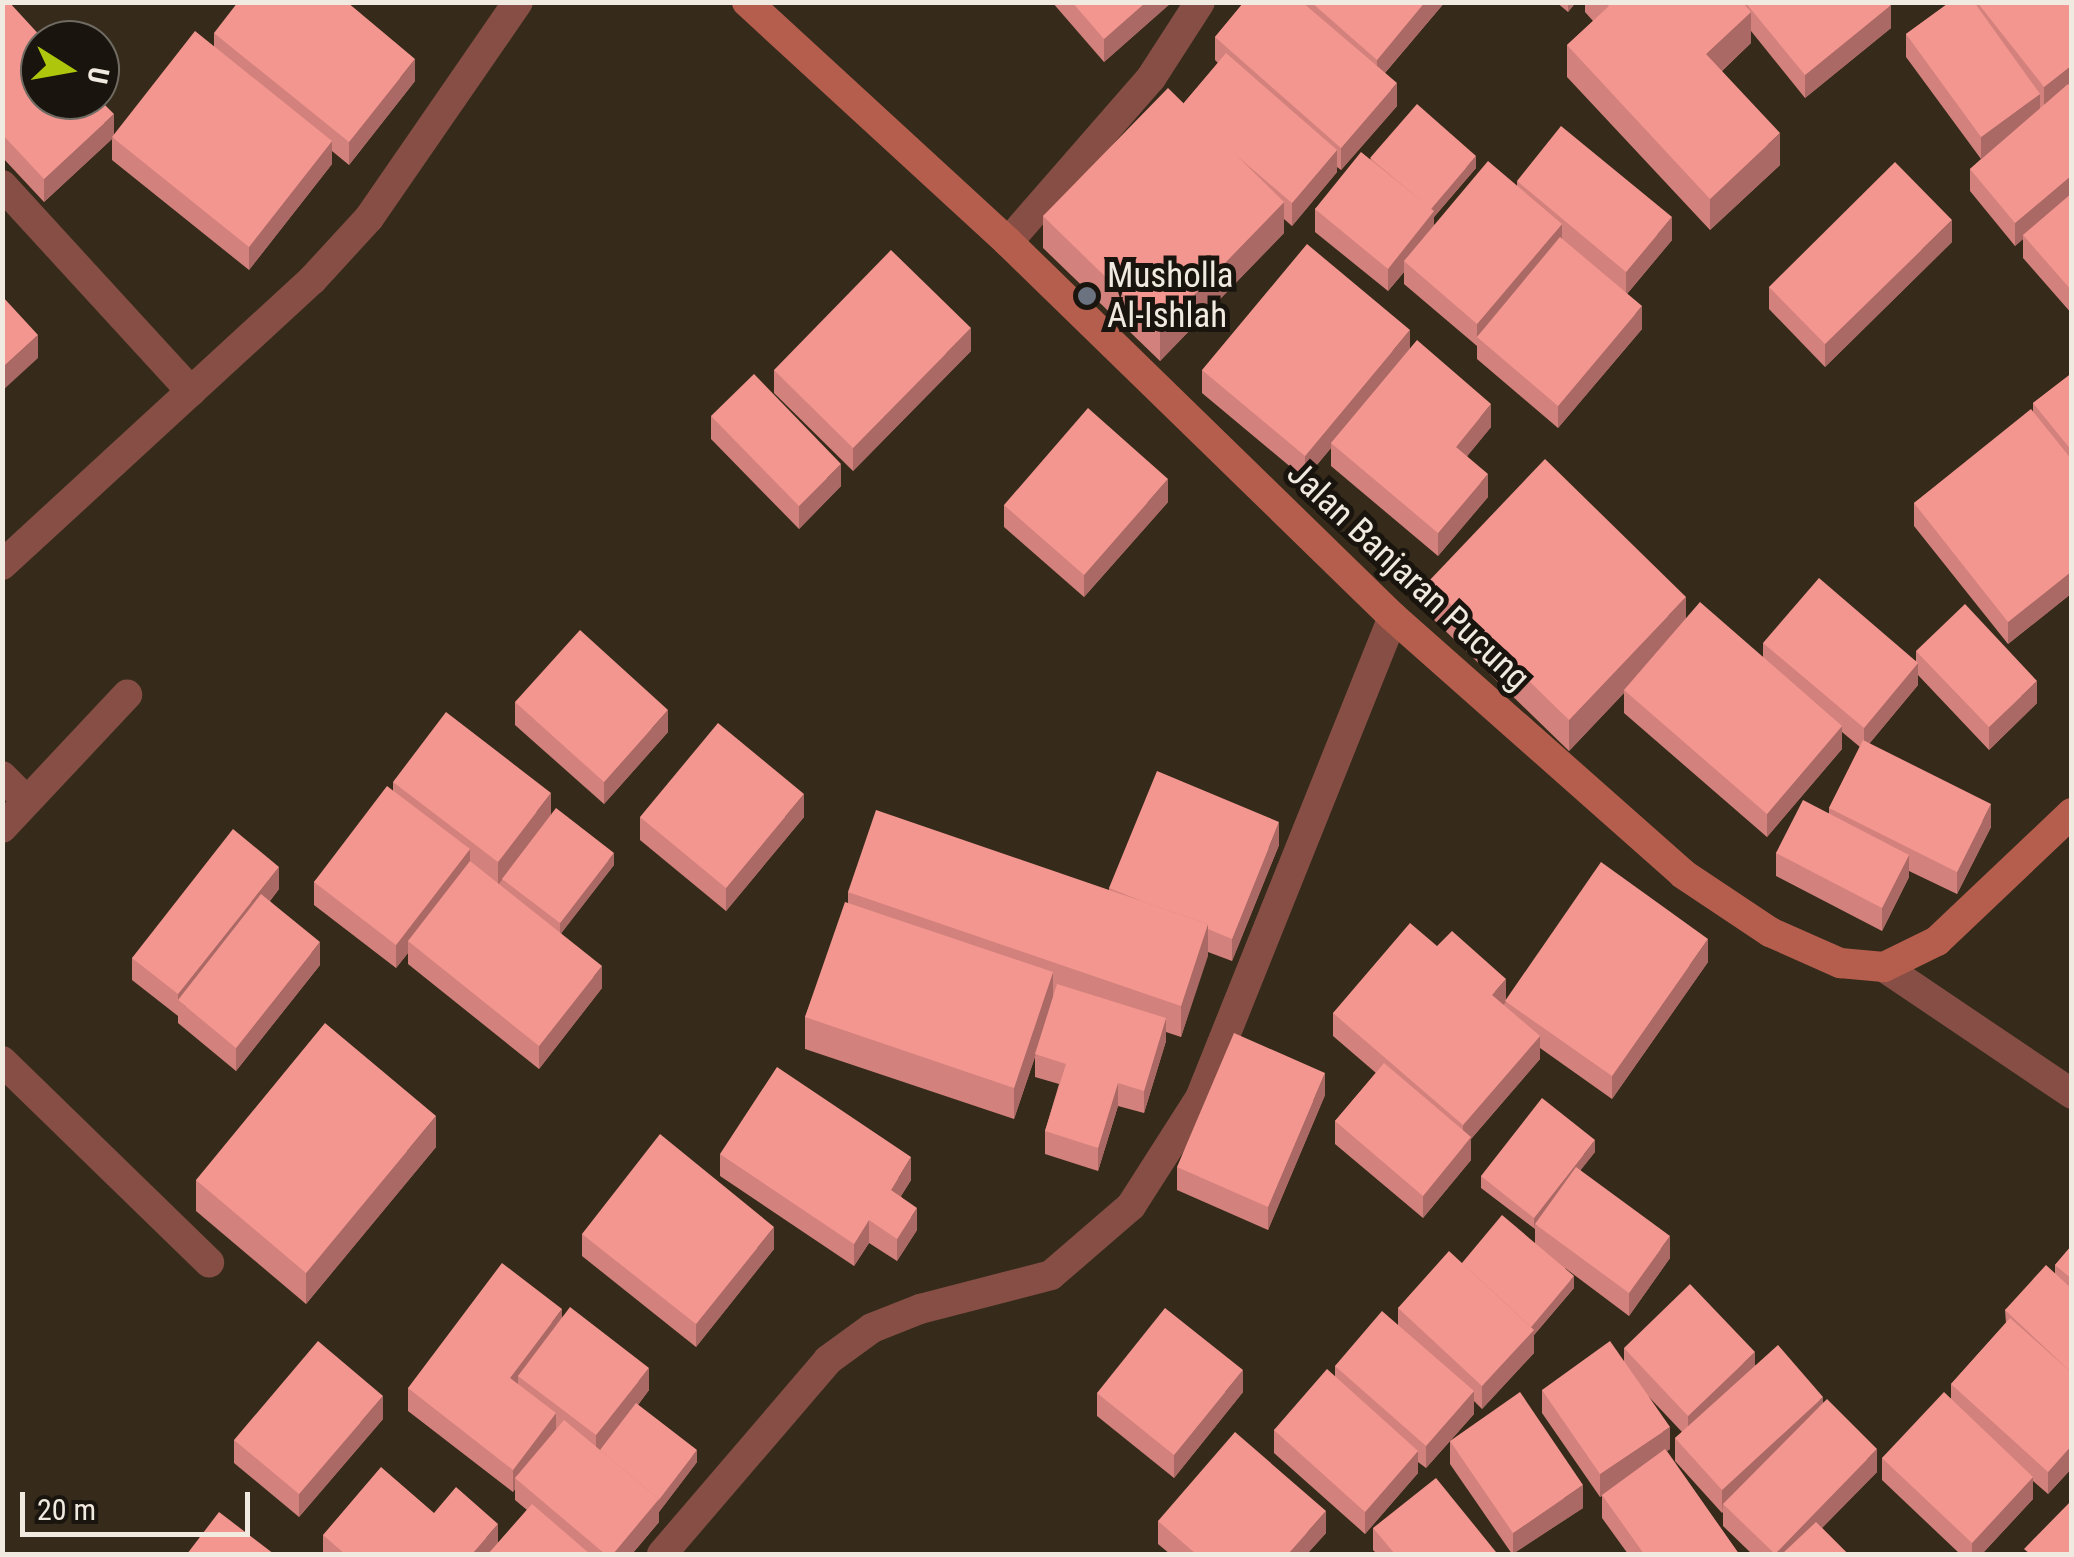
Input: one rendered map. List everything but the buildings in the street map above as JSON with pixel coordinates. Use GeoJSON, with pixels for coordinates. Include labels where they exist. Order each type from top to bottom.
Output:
{"type":"FeatureCollection","features":[{"type":"Feature","properties":{"kind":"street"},"geometry":{"type":"LineString","coordinates":[[2,564],[192,392],[369,218],[518,2]]}},
{"type":"Feature","properties":{"kind":"street","name":"Jalan Banjaran Pucung"},"geometry":{"type":"LineString","coordinates":[[747,2],[1008,242],[1394,617],[1683,874],[1770,932],[1840,962],[1884,967]]}},
{"type":"Feature","properties":{"kind":"street"},"geometry":{"type":"LineString","coordinates":[[1008,242],[1152,78],[1200,2]]}},
{"type":"Feature","properties":{"kind":"street"},"geometry":{"type":"LineString","coordinates":[[2,185],[192,392]]}},
{"type":"Feature","properties":{"kind":"street"},"geometry":{"type":"LineString","coordinates":[[662,1554],[828,1360],[872,1328],[920,1309],[1051,1275],[1131,1206],[1200,1098],[1394,617]]}},
{"type":"Feature","properties":{"kind":"street"},"geometry":{"type":"LineString","coordinates":[[2,828],[127,695]]}},
{"type":"Feature","properties":{"kind":"street"},"geometry":{"type":"LineString","coordinates":[[2,776],[27,801]]}},
{"type":"Feature","properties":{"kind":"street"},"geometry":{"type":"LineString","coordinates":[[2072,813],[1937,941],[1884,967],[2072,1094]]}},
{"type":"Feature","properties":{"kind":"street"},"geometry":{"type":"LineString","coordinates":[[2,1061],[209,1262]]}},
{"type":"Feature","properties":{"kind":"place","name":"Musholla Al-Ishlah"},"geometry":{"type":"Point","coordinates":[1087,296]}}]}
